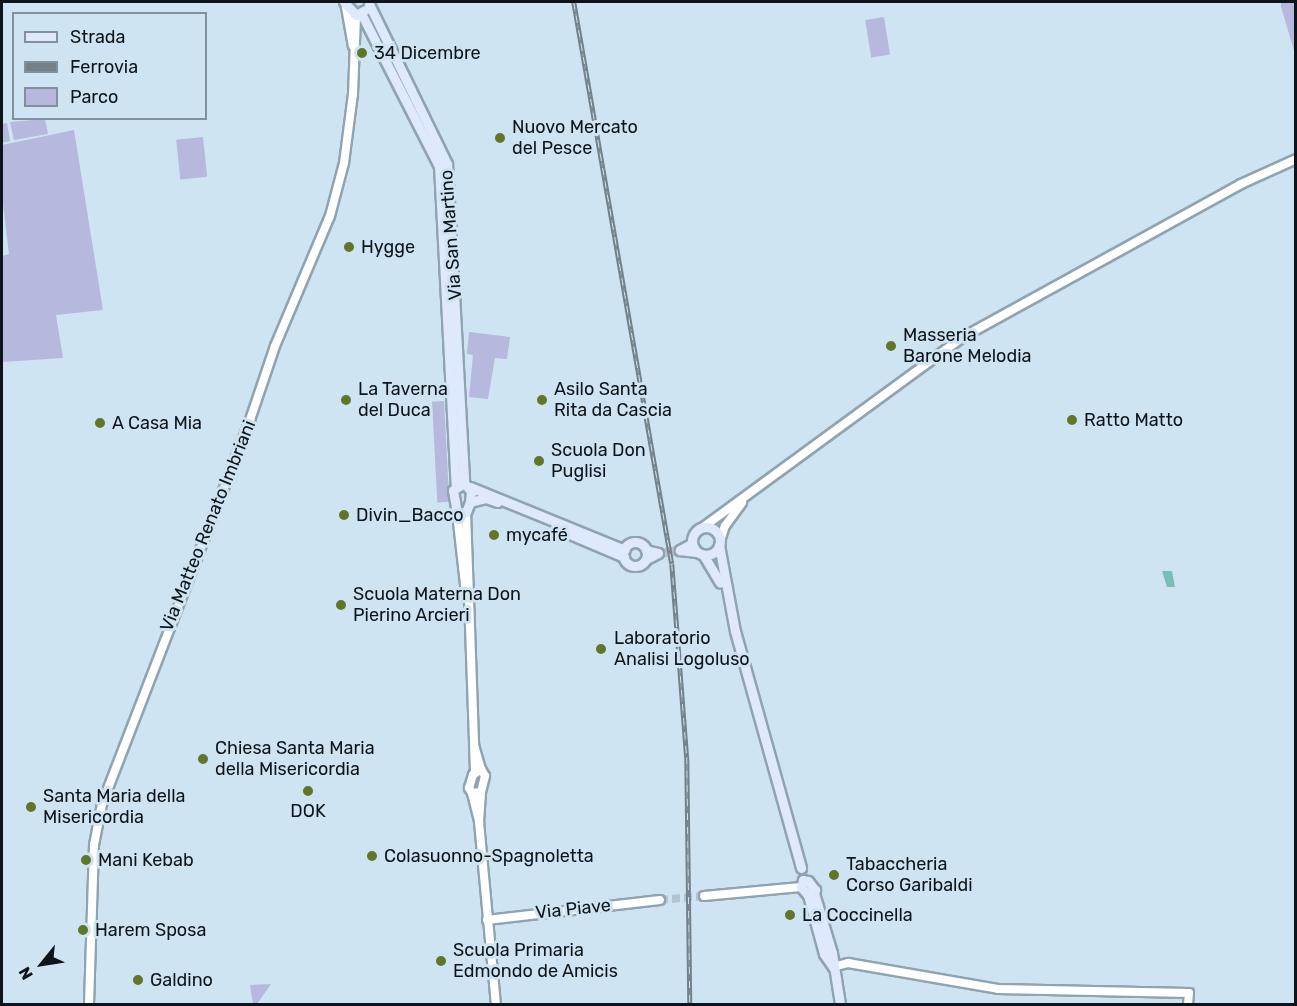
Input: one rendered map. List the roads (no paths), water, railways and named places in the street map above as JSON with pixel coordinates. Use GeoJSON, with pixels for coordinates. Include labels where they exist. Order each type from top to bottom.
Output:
{"type":"FeatureCollection","features":[{"type":"Feature","properties":{"kind":"main road"},"geometry":{"type":"LineString","coordinates":[[345,4],[359,15],[369,3]]}},
{"type":"Feature","properties":{"kind":"main road","name":"Via San Martino"},"geometry":{"type":"LineString","coordinates":[[369,3],[447,164],[463,485]]}},
{"type":"Feature","properties":{"kind":"main road","name":"Via San Martino"},"geometry":{"type":"LineString","coordinates":[[359,15],[373,34],[435,152],[442,180],[463,485]]}},
{"type":"Feature","properties":{"kind":"main road"},"geometry":{"type":"LineString","coordinates":[[463,485],[470,502]]}},
{"type":"Feature","properties":{"kind":"main road"},"geometry":{"type":"LineString","coordinates":[[463,485],[453,498],[462,513],[470,502],[490,499],[624,554]]}},
{"type":"Feature","properties":{"kind":"main road"},"geometry":{"type":"LineString","coordinates":[[463,485],[624,554],[636,566],[646,554],[636,543],[624,554]]}},
{"type":"Feature","properties":{"kind":"main road"},"geometry":{"type":"LineString","coordinates":[[727,599],[720,543],[714,530],[702,528],[695,532],[697,550],[714,568],[727,599],[804,883],[811,894],[824,954],[833,967],[840,1005]]}},
{"type":"Feature","properties":{"kind":"main road"},"geometry":{"type":"LineString","coordinates":[[697,550],[712,554],[720,543]]}},
{"type":"Feature","properties":{"kind":"street"},"geometry":{"type":"LineString","coordinates":[[345,4],[354,52]]}},
{"type":"Feature","properties":{"kind":"street"},"geometry":{"type":"LineString","coordinates":[[354,52],[359,15]]}},
{"type":"Feature","properties":{"kind":"street"},"geometry":{"type":"LineString","coordinates":[[357,34],[373,34]]}},
{"type":"Feature","properties":{"kind":"street","name":"Via Matteo Renato Imbriani"},"geometry":{"type":"LineString","coordinates":[[89,1005],[94,846],[102,804],[250,420],[275,346],[330,216],[344,163],[354,52]]}},
{"type":"Feature","properties":{"kind":"street"},"geometry":{"type":"LineString","coordinates":[[702,528],[745,500],[963,337],[1241,184],[1296,159]]}},
{"type":"Feature","properties":{"kind":"street"},"geometry":{"type":"LineString","coordinates":[[720,543],[725,526],[745,500]]}},
{"type":"Feature","properties":{"kind":"street"},"geometry":{"type":"LineString","coordinates":[[462,513],[462,576],[468,599],[474,745],[478,770],[485,776],[476,793],[496,1005]]}},
{"type":"Feature","properties":{"kind":"street"},"geometry":{"type":"LineString","coordinates":[[704,896],[804,883]]}},
{"type":"Feature","properties":{"kind":"street","name":"Via Piave"},"geometry":{"type":"LineString","coordinates":[[487,920],[660,900]]}},
{"type":"Feature","properties":{"kind":"street"},"geometry":{"type":"LineString","coordinates":[[833,967],[848,963],[998,989],[1189,993],[1188,1005]]}},
{"type":"Feature","properties":{"kind":"tunnel"},"geometry":{"type":"LineString","coordinates":[[658,553],[680,550]]}},
{"type":"Feature","properties":{"kind":"tunnel"},"geometry":{"type":"LineString","coordinates":[[660,900],[704,896]]}},
{"type":"Feature","properties":{"kind":"railway"},"geometry":{"type":"LineString","coordinates":[[574,2],[672,564],[687,757],[690,1004]]}},
{"type":"Feature","properties":{"kind":"place","name":"34 Dicembre"},"geometry":{"type":"Point","coordinates":[362,53]}},
{"type":"Feature","properties":{"kind":"place","name":"Nuovo Mercato del Pesce"},"geometry":{"type":"Point","coordinates":[500,138]}},
{"type":"Feature","properties":{"kind":"place","name":"Hygge"},"geometry":{"type":"Point","coordinates":[349,247]}},
{"type":"Feature","properties":{"kind":"place","name":"Masseria Barone Melodia"},"geometry":{"type":"Point","coordinates":[891,346]}},
{"type":"Feature","properties":{"kind":"place","name":"La Taverna del Duca"},"geometry":{"type":"Point","coordinates":[346,400]}},
{"type":"Feature","properties":{"kind":"place","name":"Asilo Santa Rita da Cascia"},"geometry":{"type":"Point","coordinates":[542,400]}},
{"type":"Feature","properties":{"kind":"place","name":"Ratto Matto"},"geometry":{"type":"Point","coordinates":[1072,420]}},
{"type":"Feature","properties":{"kind":"place","name":"A Casa Mia"},"geometry":{"type":"Point","coordinates":[100,423]}},
{"type":"Feature","properties":{"kind":"place","name":"Scuola Don Puglisi"},"geometry":{"type":"Point","coordinates":[539,461]}},
{"type":"Feature","properties":{"kind":"place","name":"Divin_Bacco"},"geometry":{"type":"Point","coordinates":[344,515]}},
{"type":"Feature","properties":{"kind":"place","name":"mycafé"},"geometry":{"type":"Point","coordinates":[494,535]}},
{"type":"Feature","properties":{"kind":"place","name":"Scuola Materna Don Pierino Arcieri"},"geometry":{"type":"Point","coordinates":[341,605]}},
{"type":"Feature","properties":{"kind":"place","name":"Laboratorio Analisi Logoluso"},"geometry":{"type":"Point","coordinates":[601,649]}},
{"type":"Feature","properties":{"kind":"place","name":"Chiesa Santa Maria della Misericordia"},"geometry":{"type":"Point","coordinates":[203,759]}},
{"type":"Feature","properties":{"kind":"place","name":"DOK"},"geometry":{"type":"Point","coordinates":[308,791]}},
{"type":"Feature","properties":{"kind":"place","name":"Santa Maria della Misericordia"},"geometry":{"type":"Point","coordinates":[31,807]}},
{"type":"Feature","properties":{"kind":"place","name":"Colasuonno-Spagnoletta"},"geometry":{"type":"Point","coordinates":[372,856]}},
{"type":"Feature","properties":{"kind":"place","name":"Mani Kebab"},"geometry":{"type":"Point","coordinates":[86,860]}},
{"type":"Feature","properties":{"kind":"place","name":"Tabaccheria Corso Garibaldi"},"geometry":{"type":"Point","coordinates":[834,875]}},
{"type":"Feature","properties":{"kind":"place","name":"La Coccinella"},"geometry":{"type":"Point","coordinates":[790,915]}},
{"type":"Feature","properties":{"kind":"place","name":"Harem Sposa"},"geometry":{"type":"Point","coordinates":[83,930]}},
{"type":"Feature","properties":{"kind":"place","name":"Scuola Primaria Edmondo de Amicis"},"geometry":{"type":"Point","coordinates":[441,961]}},
{"type":"Feature","properties":{"kind":"place","name":"Galdino"},"geometry":{"type":"Point","coordinates":[138,980]}}]}
